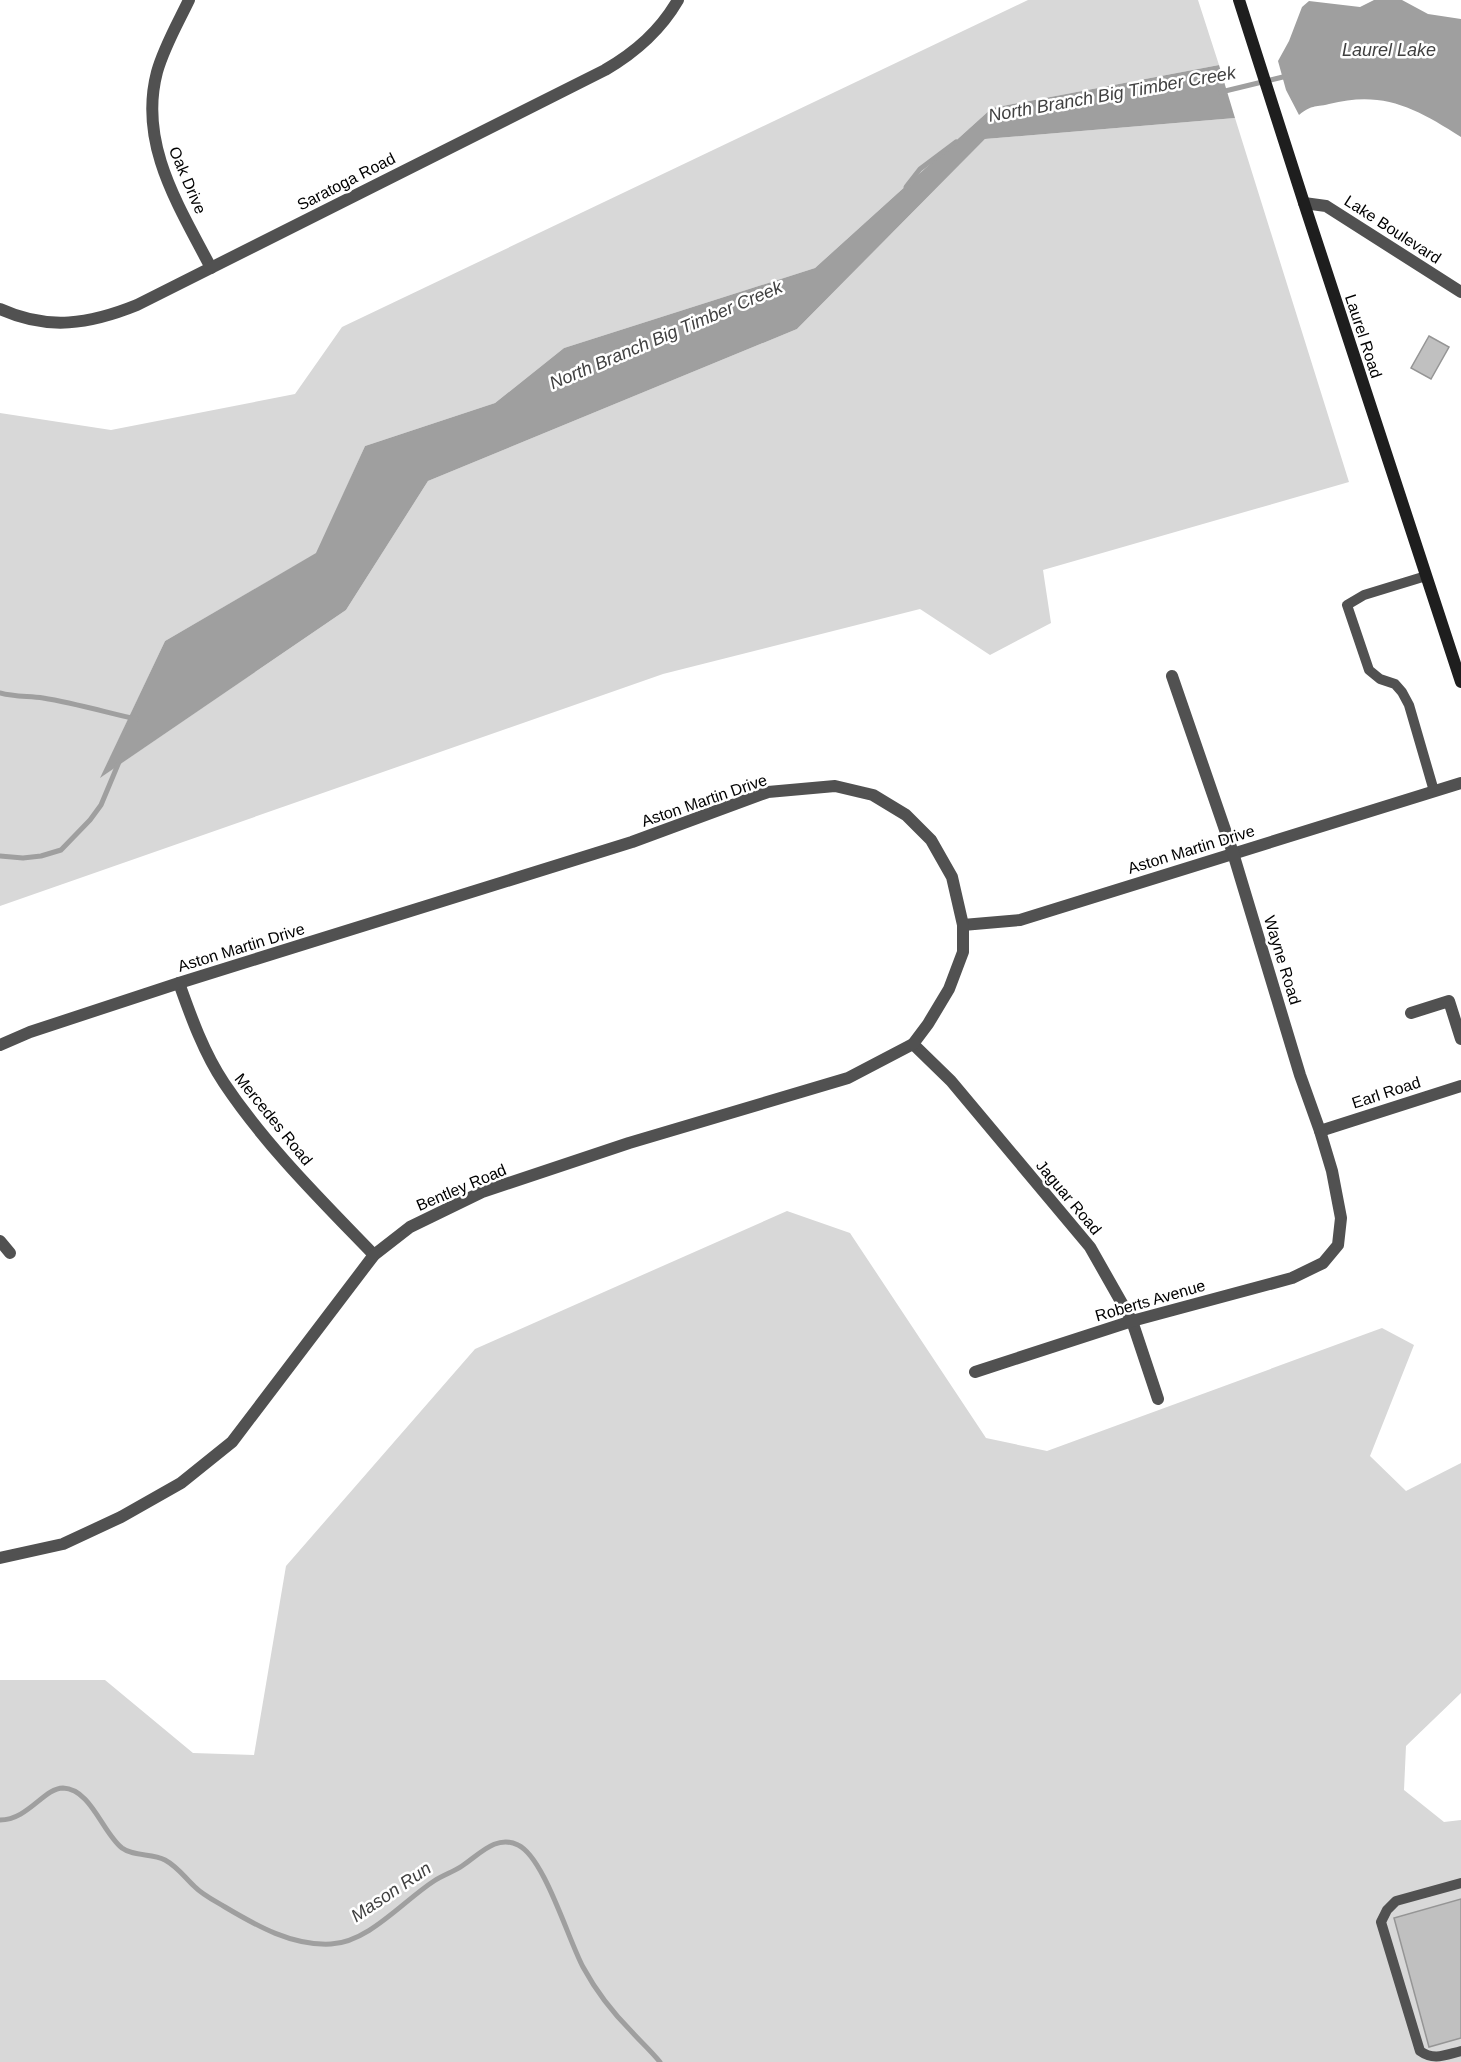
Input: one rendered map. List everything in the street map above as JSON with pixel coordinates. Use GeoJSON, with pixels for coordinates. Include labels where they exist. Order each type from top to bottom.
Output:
{"type":"FeatureCollection","features":[{"type":"Feature","properties":{"kind":"main road","name":"Laurel Road"},"geometry":{"type":"LineString","coordinates":[[1239,0],[1461,682]]}},
{"type":"Feature","properties":{"kind":"street","name":"Oak Drive"},"geometry":{"type":"LineString","coordinates":[[189,0],[168,42],[157,71],[152,122],[162,168],[211,268]]}},
{"type":"Feature","properties":{"kind":"street","name":"Saratoga Road"},"geometry":{"type":"LineString","coordinates":[[0,309],[26,318],[70,323],[97,319],[137,305],[621,62],[654,34],[678,0]]}},
{"type":"Feature","properties":{"kind":"street","name":"Lake Boulevard"},"geometry":{"type":"LineString","coordinates":[[1304,204],[1326,206],[1461,292]]}},
{"type":"Feature","properties":{"kind":"street","name":"Wayne Road"},"geometry":{"type":"LineString","coordinates":[[1172,676],[1233,854],[1300,1075],[1332,1171],[1341,1218],[1338,1245],[1330,1254]]}},
{"type":"Feature","properties":{"kind":"street","name":"Aston Martin Drive"},"geometry":{"type":"LineString","coordinates":[[0,1045],[30,1032],[179,983],[632,842],[768,792],[835,786],[873,795],[906,815],[931,840],[952,877],[963,925],[1020,920],[1461,783]]}},
{"type":"Feature","properties":{"kind":"street","name":"Bentley Road"},"geometry":{"type":"LineString","coordinates":[[0,1558],[63,1544],[121,1517],[181,1482],[232,1442],[374,1255],[410,1227],[482,1192],[629,1143],[848,1078],[913,1044],[949,989],[963,952],[963,925]]}},
{"type":"Feature","properties":{"kind":"street","name":"Mercedes Road"},"geometry":{"type":"LineString","coordinates":[[179,983],[195,1027],[223,1082],[282,1159],[374,1255]]}},
{"type":"Feature","properties":{"kind":"street"},"geometry":{"type":"LineString","coordinates":[[1411,1013],[1449,1001],[1461,1039]]}},
{"type":"Feature","properties":{"kind":"street","name":"Jaguar Road"},"geometry":{"type":"LineString","coordinates":[[913,1044],[951,1081],[1090,1247],[1132,1321],[1158,1399]]}},
{"type":"Feature","properties":{"kind":"street","name":"Earl Road"},"geometry":{"type":"LineString","coordinates":[[1320,1131],[1461,1086]]}},
{"type":"Feature","properties":{"kind":"street"},"geometry":{"type":"LineString","coordinates":[[0,1241],[10,1253]]}},
{"type":"Feature","properties":{"kind":"street","name":"Roberts Avenue"},"geometry":{"type":"LineString","coordinates":[[975,1372],[1132,1321],[1292,1278],[1323,1263],[1330,1254]]}},
{"type":"Feature","properties":{"kind":"lane"},"geometry":{"type":"LineString","coordinates":[[1426,576],[1364,595],[1347,605],[1369,670],[1380,679],[1395,684],[1409,705],[1434,791]]}},
{"type":"Feature","properties":{"kind":"lane"},"geometry":{"type":"LineString","coordinates":[[1461,1883],[1396,1901],[1387,1910],[1381,1922],[1420,2051],[1428,2057],[1439,2057],[1461,2051]]}},
{"type":"Feature","properties":{"kind":"shaded area"},"geometry":{"type":"Polygon","coordinates":[[[1028,0],[1198,0],[1219,65],[992,108],[815,268],[564,348],[495,403],[365,446],[317,553],[165,641],[101,777],[346,610],[428,481],[797,329],[985,139],[1235,118],[1349,482],[1043,570],[1051,623],[990,655],[920,609],[663,674],[0,906],[0,413],[111,430],[295,394],[342,327],[1028,0]]]}},
{"type":"Feature","properties":{"kind":"shaded area"},"geometry":{"type":"Polygon","coordinates":[[[787,1211],[850,1233],[986,1438],[1047,1451],[1382,1328],[1414,1345],[1370,1456],[1406,1491],[1461,1463],[1461,1693],[1406,1746],[1404,1790],[1444,1822],[1461,1820],[1461,2062],[0,2062],[0,1680],[105,1680],[193,1753],[254,1755],[286,1566],[475,1349],[787,1211]]]}},
{"type":"Feature","properties":{"kind":"water","name":"Laurel Lake"},"geometry":{"type":"Polygon","coordinates":[[[1374,0],[1402,0],[1428,14],[1461,19],[1461,137],[1414,110],[1383,101],[1348,100],[1313,107],[1299,115],[1286,90],[1278,61],[1289,41],[1302,7],[1309,1],[1360,7],[1374,0]]]}},
{"type":"Feature","properties":{"kind":"water"},"geometry":{"type":"Polygon","coordinates":[[[1219,65],[1235,118],[985,139],[797,329],[428,481],[346,610],[100,778],[165,641],[316,553],[365,446],[495,403],[564,348],[815,268],[992,108],[1219,65]]]}},
{"type":"Feature","properties":{"kind":"building"},"geometry":{"type":"Polygon","coordinates":[[[1429,336],[1449,347],[1431,379],[1411,368],[1429,336]]]}},
{"type":"Feature","properties":{"kind":"building"},"geometry":{"type":"Polygon","coordinates":[[[1461,1899],[1461,2038],[1429,2047],[1394,1918],[1461,1899]]]}},
{"type":"Feature","properties":{"kind":"waterway","name":"North Branch Big Timber Creek"},"geometry":{"type":"LineString","coordinates":[[1221,92],[1287,76]]}},
{"type":"Feature","properties":{"kind":"waterway","name":"North Branch Big Timber Creek"},"geometry":{"type":"LineString","coordinates":[[906,187],[920,169],[956,142]]}},
{"type":"Feature","properties":{"kind":"waterway"},"geometry":{"type":"LineString","coordinates":[[0,693],[55,700],[136,719]]}},
{"type":"Feature","properties":{"kind":"waterway","name":"North Branch Big Timber Creek"},"geometry":{"type":"LineString","coordinates":[[0,856],[23,858],[61,850],[101,805],[119,762]]}},
{"type":"Feature","properties":{"kind":"waterway","name":"Mason Run"},"geometry":{"type":"LineString","coordinates":[[0,1820],[19,1815],[56,1789],[73,1790],[89,1803],[108,1832],[122,1848],[132,1853],[165,1860],[205,1895],[262,1928],[302,1942],[317,1944],[345,1942],[359,1936],[385,1919],[422,1889],[462,1866],[488,1847],[510,1842],[528,1853],[537,1865],[593,1985],[618,2017],[660,2062]]}}]}
